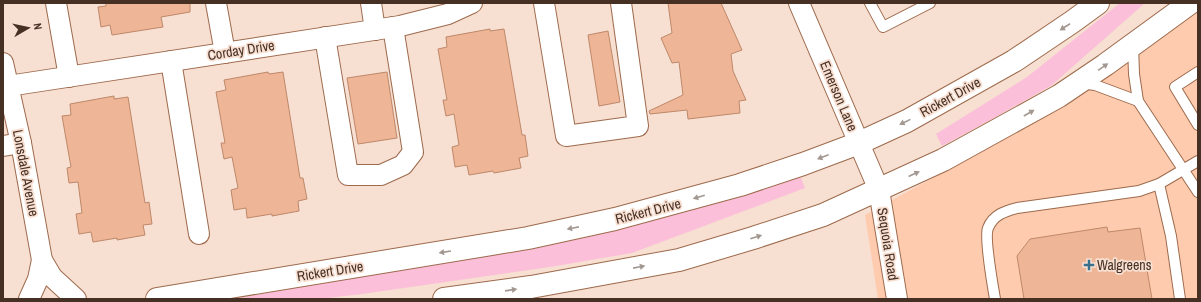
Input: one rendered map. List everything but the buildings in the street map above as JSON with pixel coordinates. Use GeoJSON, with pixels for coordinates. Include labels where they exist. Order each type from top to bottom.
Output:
{"type":"FeatureCollection","features":[{"type":"Feature","properties":{"kind":"street"},"geometry":{"type":"LineString","coordinates":[[56,3],[69,77]]}},
{"type":"Feature","properties":{"kind":"street"},"geometry":{"type":"LineString","coordinates":[[216,3],[225,53]]}},
{"type":"Feature","properties":{"kind":"street"},"geometry":{"type":"LineString","coordinates":[[325,37],[348,175],[381,175],[403,165],[413,152],[384,28],[371,3]]}},
{"type":"Feature","properties":{"kind":"street","name":"Corday Drive"},"geometry":{"type":"LineString","coordinates":[[5,73],[69,77],[418,22],[448,14],[472,3]]}},
{"type":"Feature","properties":{"kind":"street"},"geometry":{"type":"LineString","coordinates":[[544,3],[566,136],[638,126],[621,3]]}},
{"type":"Feature","properties":{"kind":"street","name":"Emerson Lane"},"geometry":{"type":"LineString","coordinates":[[799,3],[879,190]]}},
{"type":"Feature","properties":{"kind":"street","name":"Rickert Drive"},"geometry":{"type":"LineString","coordinates":[[157,299],[528,238],[616,219],[740,185],[859,143],[907,121],[1007,64],[1072,22],[1098,3]]}},
{"type":"Feature","properties":{"kind":"street"},"geometry":{"type":"LineString","coordinates":[[444,299],[531,287],[679,260],[823,215],[943,160],[1059,96],[1190,3]]}},
{"type":"Feature","properties":{"kind":"street"},"geometry":{"type":"LineString","coordinates":[[171,61],[199,234]]}},
{"type":"Feature","properties":{"kind":"street","name":"Lonsdale Avenue"},"geometry":{"type":"LineString","coordinates":[[5,73],[12,144],[42,260],[52,277],[76,299]]}},
{"type":"Feature","properties":{"kind":"street","name":"Sequoia Road"},"geometry":{"type":"LineString","coordinates":[[879,190],[897,299]]}},
{"type":"Feature","properties":{"kind":"street","name":"Lonsdale Avenue"},"geometry":{"type":"LineString","coordinates":[[29,299],[38,279],[42,260]]}},
{"type":"Feature","properties":{"kind":"lane"},"geometry":{"type":"LineString","coordinates":[[870,3],[883,27],[930,3]]}},
{"type":"Feature","properties":{"kind":"lane"},"geometry":{"type":"LineString","coordinates":[[1132,45],[1138,101],[1198,192]]}},
{"type":"Feature","properties":{"kind":"lane"},"geometry":{"type":"LineString","coordinates":[[1198,72],[1175,87],[1198,124]]}},
{"type":"Feature","properties":{"kind":"lane"},"geometry":{"type":"LineString","coordinates":[[1079,83],[1095,85],[1138,101]]}},
{"type":"Feature","properties":{"kind":"lane"},"geometry":{"type":"LineString","coordinates":[[995,299],[987,240],[987,229],[994,219],[1002,212],[1017,208],[1139,191],[1159,184],[1198,161]]}},
{"type":"Feature","properties":{"kind":"lane"},"geometry":{"type":"LineString","coordinates":[[1159,184],[1171,236],[1180,299]]}},
{"type":"Feature","properties":{"kind":"shaded area"},"geometry":{"type":"Polygon","coordinates":[[[1120,3],[1145,3],[1052,85],[942,146],[936,134],[1027,77],[1120,3]]]}},
{"type":"Feature","properties":{"kind":"shaded area"},"geometry":{"type":"Polygon","coordinates":[[[1198,5],[1198,299],[878,299],[865,215],[1000,141],[1098,78],[1198,5]]]}},
{"type":"Feature","properties":{"kind":"shaded area"},"geometry":{"type":"Polygon","coordinates":[[[790,178],[801,178],[805,188],[632,253],[550,267],[319,299],[233,299],[559,241],[790,178]]]}},
{"type":"Feature","properties":{"kind":"place","name":"Walgreens"},"geometry":{"type":"Point","coordinates":[1089,265]}}]}
